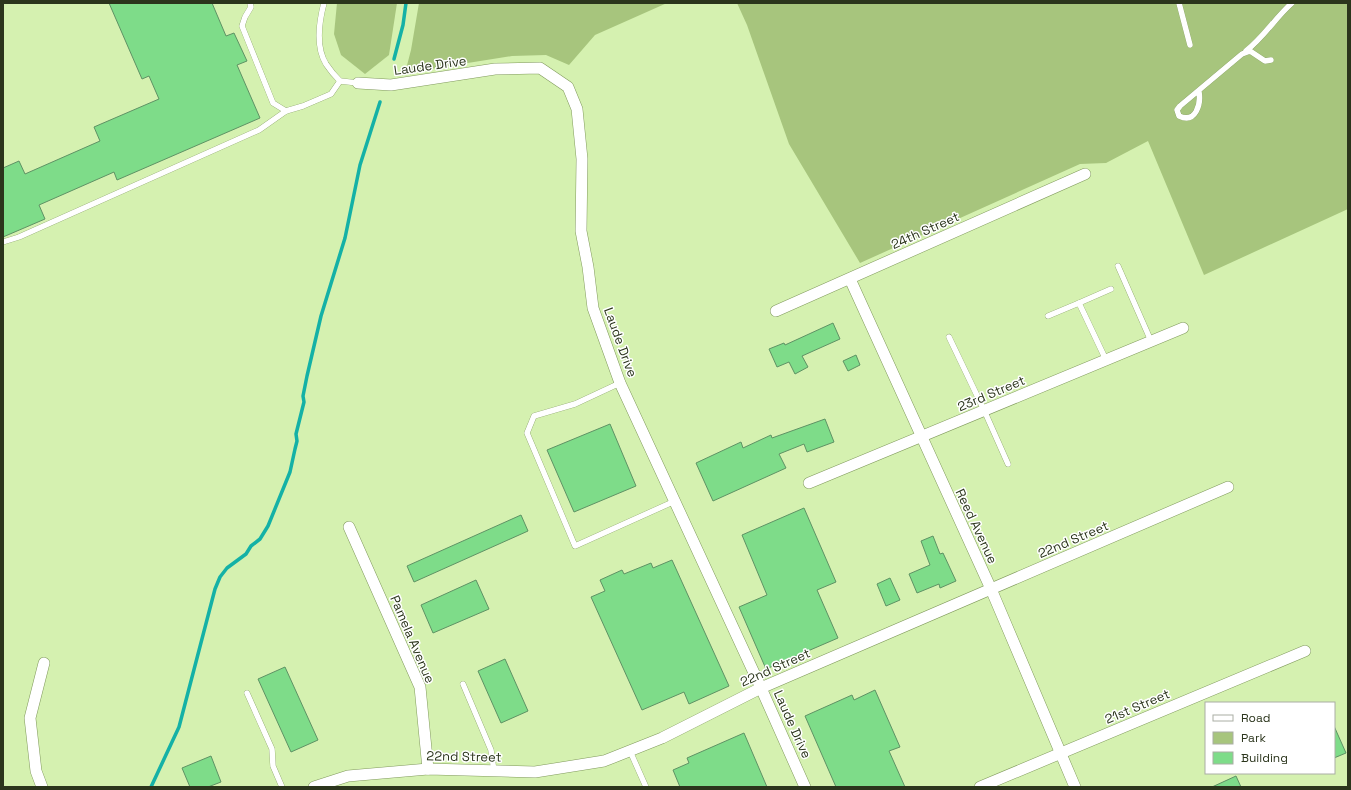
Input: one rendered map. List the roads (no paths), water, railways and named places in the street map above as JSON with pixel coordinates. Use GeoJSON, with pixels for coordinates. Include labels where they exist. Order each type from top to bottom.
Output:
{"type":"FeatureCollection","features":[{"type":"Feature","properties":{"kind":"street","name":"Laude Drive"},"geometry":{"type":"LineString","coordinates":[[358,83],[391,85],[495,69],[540,68],[568,87],[577,109],[582,159],[581,231],[588,267],[593,308],[620,383],[676,501],[805,787]]}},
{"type":"Feature","properties":{"kind":"street","name":"24th Street"},"geometry":{"type":"LineString","coordinates":[[776,311],[1085,174]]}},
{"type":"Feature","properties":{"kind":"street","name":"Reed Avenue"},"geometry":{"type":"LineString","coordinates":[[850,278],[991,589],[1075,787]]}},
{"type":"Feature","properties":{"kind":"street","name":"23rd Street"},"geometry":{"type":"LineString","coordinates":[[810,483],[1183,328]]}},
{"type":"Feature","properties":{"kind":"street","name":"22nd Street"},"geometry":{"type":"LineString","coordinates":[[314,787],[348,776],[428,769],[535,772],[604,761],[662,738],[761,688],[1228,487]]}},
{"type":"Feature","properties":{"kind":"street","name":"Pamela Avenue"},"geometry":{"type":"LineString","coordinates":[[349,527],[420,687],[428,769]]}},
{"type":"Feature","properties":{"kind":"street","name":"21st Street"},"geometry":{"type":"LineString","coordinates":[[980,787],[1305,651]]}},
{"type":"Feature","properties":{"kind":"street"},"geometry":{"type":"LineString","coordinates":[[42,787],[36,771],[30,718],[44,663]]}},
{"type":"Feature","properties":{"kind":"lane"},"geometry":{"type":"LineString","coordinates":[[250,3],[251,7],[242,26],[273,103],[286,111]]}},
{"type":"Feature","properties":{"kind":"lane"},"geometry":{"type":"LineString","coordinates":[[324,3],[320,17],[319,43],[326,64],[340,81],[358,83]]}},
{"type":"Feature","properties":{"kind":"lane"},"geometry":{"type":"LineString","coordinates":[[1179,3],[1190,45]]}},
{"type":"Feature","properties":{"kind":"lane"},"geometry":{"type":"LineString","coordinates":[[1199,92],[1200,99],[1197,112],[1193,116],[1183,118],[1179,116],[1177,110],[1180,106],[1261,38],[1277,17],[1292,3]]}},
{"type":"Feature","properties":{"kind":"lane"},"geometry":{"type":"LineString","coordinates":[[1242,54],[1250,51],[1265,61],[1271,60]]}},
{"type":"Feature","properties":{"kind":"lane"},"geometry":{"type":"LineString","coordinates":[[3,242],[27,234],[259,130],[286,111],[303,106],[331,94],[340,81]]}},
{"type":"Feature","properties":{"kind":"lane"},"geometry":{"type":"LineString","coordinates":[[1118,266],[1151,341]]}},
{"type":"Feature","properties":{"kind":"lane"},"geometry":{"type":"LineString","coordinates":[[1048,316],[1111,289]]}},
{"type":"Feature","properties":{"kind":"lane"},"geometry":{"type":"LineString","coordinates":[[1079,303],[1106,360]]}},
{"type":"Feature","properties":{"kind":"lane"},"geometry":{"type":"LineString","coordinates":[[949,337],[1008,464]]}},
{"type":"Feature","properties":{"kind":"lane"},"geometry":{"type":"LineString","coordinates":[[620,383],[575,404],[534,416],[527,433],[575,546],[676,501]]}},
{"type":"Feature","properties":{"kind":"lane"},"geometry":{"type":"LineString","coordinates":[[463,684],[491,750],[494,771]]}},
{"type":"Feature","properties":{"kind":"lane"},"geometry":{"type":"LineString","coordinates":[[247,693],[272,749],[273,766],[282,787]]}},
{"type":"Feature","properties":{"kind":"lane"},"geometry":{"type":"LineString","coordinates":[[630,751],[646,787]]}},
{"type":"Feature","properties":{"kind":"waterway"},"geometry":{"type":"LineString","coordinates":[[394,59],[403,25],[406,3]]}},
{"type":"Feature","properties":{"kind":"waterway"},"geometry":{"type":"LineString","coordinates":[[151,787],[179,727],[215,589],[220,577],[227,568],[246,554],[251,546],[260,539],[268,526],[290,472],[297,441],[296,434],[304,402],[303,396],[321,316],[345,238],[360,165],[380,102]]}}]}
